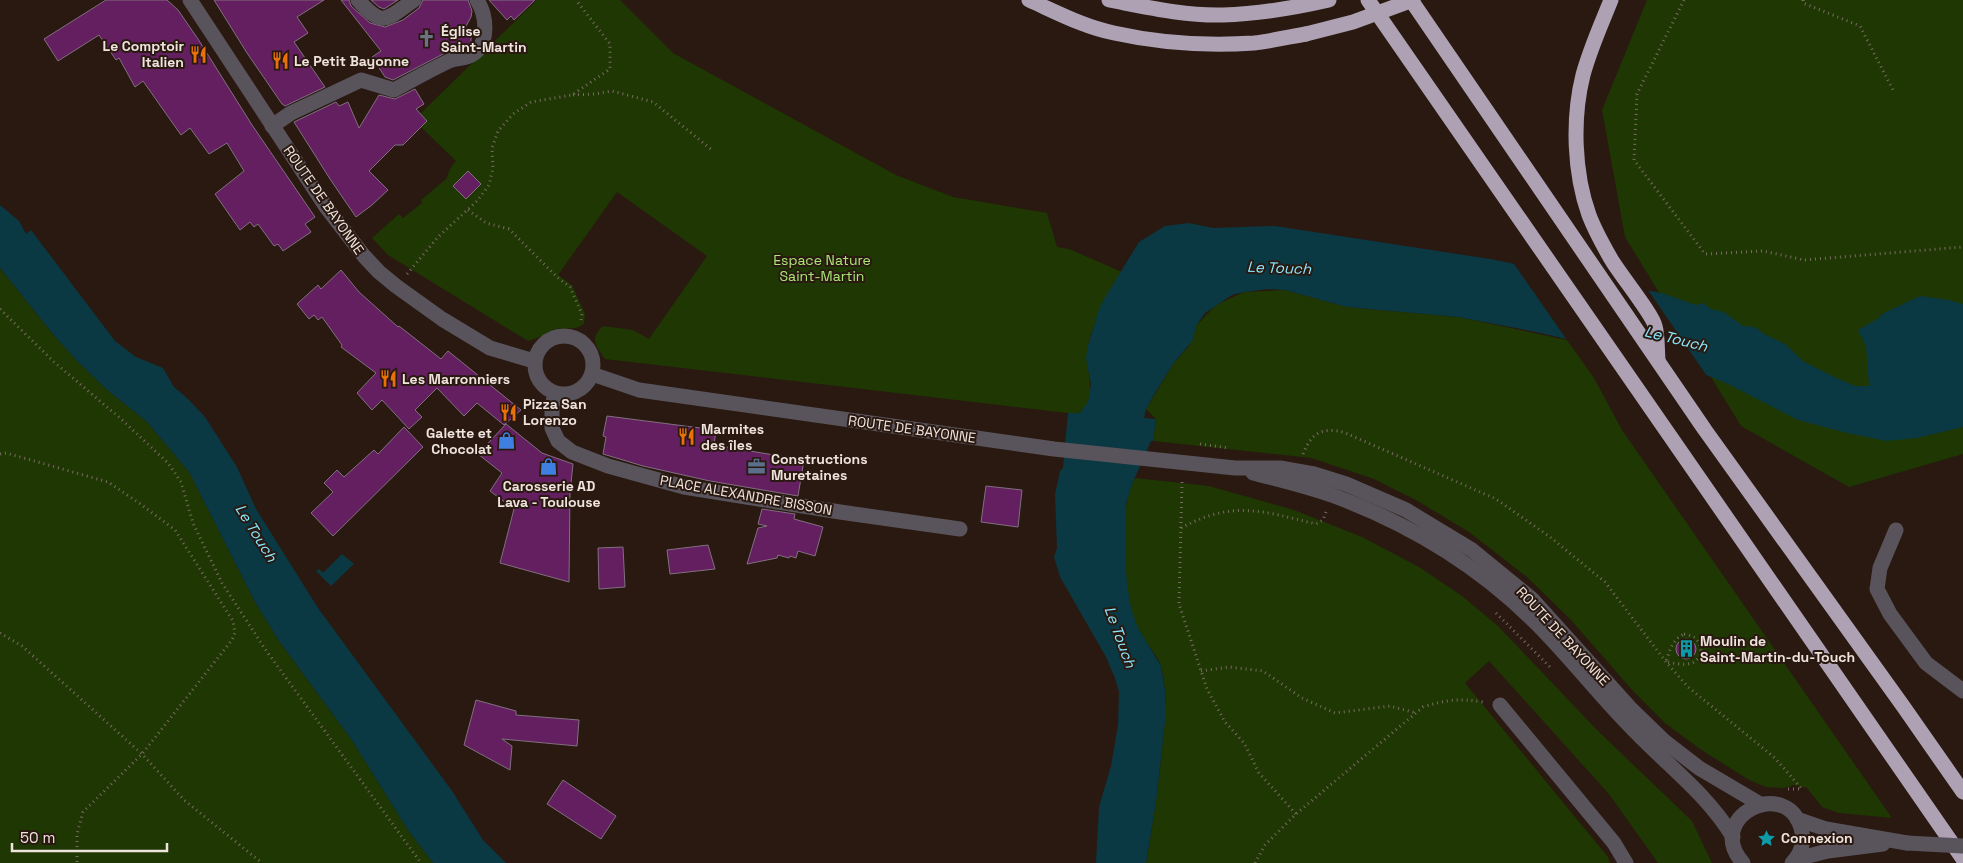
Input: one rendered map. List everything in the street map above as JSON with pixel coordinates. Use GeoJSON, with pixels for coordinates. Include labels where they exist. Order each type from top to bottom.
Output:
{"type":"FeatureCollection","features":[{"type":"Feature","properties":{"kind":"highway"},"geometry":{"type":"LineString","coordinates":[[1029,0],[1073,20],[1113,33],[1152,40],[1202,44],[1254,42],[1306,34],[1353,22],[1412,0],[1705,430],[1898,698],[1963,792]]}},
{"type":"Feature","properties":{"kind":"highway"},"geometry":{"type":"LineString","coordinates":[[1109,0],[1167,11],[1221,15],[1268,12],[1329,0]]}},
{"type":"Feature","properties":{"kind":"highway"},"geometry":{"type":"LineString","coordinates":[[1368,0],[1963,859]]}},
{"type":"Feature","properties":{"kind":"highway"},"geometry":{"type":"LineString","coordinates":[[1611,0],[1590,51],[1582,78],[1578,107],[1578,159],[1582,188],[1589,214],[1600,241],[1655,324],[1658,360]]}},
{"type":"Feature","properties":{"kind":"street"},"geometry":{"type":"LineString","coordinates":[[358,0],[371,15],[382,19],[387,18],[414,0]]}},
{"type":"Feature","properties":{"kind":"street"},"geometry":{"type":"LineString","coordinates":[[272,126],[292,113],[361,80],[394,90],[451,60],[469,57],[482,42],[485,33],[485,21],[477,0]]}},
{"type":"Feature","properties":{"kind":"street","name":"ROUTE DE BAYONNE"},"geometry":{"type":"LineString","coordinates":[[195,2],[272,126],[346,235],[378,272],[442,319],[490,348],[534,361]]}},
{"type":"Feature","properties":{"kind":"street"},"geometry":{"type":"LineString","coordinates":[[556,337],[573,337],[589,350],[593,362],[592,374],[589,381],[577,391],[563,394],[555,393],[539,381],[535,372],[534,361],[542,346],[548,340],[556,337]]}},
{"type":"Feature","properties":{"kind":"street","name":"ROUTE DE BAYONNE"},"geometry":{"type":"LineString","coordinates":[[592,374],[639,390],[1054,449],[1235,468],[1280,468],[1314,474],[1346,484],[1385,500],[1443,531],[1472,550],[1532,598],[1632,710],[1664,741],[1699,768],[1760,804],[1778,805],[1786,808],[1797,819],[1826,829],[1907,843],[1963,846]]}},
{"type":"Feature","properties":{"kind":"street","name":"PLACE ALEXANDRE BISSON"},"geometry":{"type":"LineString","coordinates":[[555,393],[552,407],[552,428],[558,440],[572,452],[608,466],[684,487],[960,529]]}},
{"type":"Feature","properties":{"kind":"street","name":"ROUTE DE BAYONNE"},"geometry":{"type":"LineString","coordinates":[[1235,468],[1335,496],[1420,534],[1455,556],[1536,623],[1628,725],[1713,809],[1732,837],[1739,860]]}},
{"type":"Feature","properties":{"kind":"street"},"geometry":{"type":"LineString","coordinates":[[1896,530],[1880,568],[1877,589],[1890,614],[1926,663],[1963,691]]}},
{"type":"Feature","properties":{"kind":"street"},"geometry":{"type":"LineString","coordinates":[[1500,706],[1608,836],[1626,863]]}},
{"type":"Feature","properties":{"kind":"street"},"geometry":{"type":"LineString","coordinates":[[1732,837],[1740,816],[1749,808],[1760,804]]}},
{"type":"Feature","properties":{"kind":"street","name":"ROUTE DE BAYONNE"},"geometry":{"type":"LineString","coordinates":[[1794,861],[1800,851],[1802,835],[1797,819]]}},
{"type":"Feature","properties":{"kind":"street","name":"ROUTE DE BAYONNE"},"geometry":{"type":"LineString","coordinates":[[1794,861],[1836,850],[1907,843]]}},
{"type":"Feature","properties":{"kind":"path"},"geometry":{"type":"LineString","coordinates":[[572,95],[610,69],[610,44],[576,0]]}},
{"type":"Feature","properties":{"kind":"path"},"geometry":{"type":"LineString","coordinates":[[1684,0],[1637,94],[1634,160],[1705,254],[1764,251],[1804,260],[1963,246]]}},
{"type":"Feature","properties":{"kind":"path"},"geometry":{"type":"LineString","coordinates":[[1803,0],[1803,3],[1860,26],[1894,92]]}},
{"type":"Feature","properties":{"kind":"path"},"geometry":{"type":"LineString","coordinates":[[396,286],[438,237],[468,210],[489,185],[493,168],[492,148],[498,131],[514,114],[531,102],[612,90],[653,102],[712,150]]}},
{"type":"Feature","properties":{"kind":"path"},"geometry":{"type":"LineString","coordinates":[[468,210],[486,223],[509,229],[557,277],[570,287],[582,314],[581,320]]}},
{"type":"Feature","properties":{"kind":"path"},"geometry":{"type":"LineString","coordinates":[[0,309],[54,362],[120,418],[168,463],[182,482],[192,523],[222,583],[265,648],[421,863]]}},
{"type":"Feature","properties":{"kind":"path"},"geometry":{"type":"LineString","coordinates":[[1302,458],[1308,440],[1330,429],[1343,432],[1496,498],[1550,537],[1605,582],[1666,662],[1688,687],[1775,758],[1800,784],[1802,789]]}},
{"type":"Feature","properties":{"kind":"path"},"geometry":{"type":"LineString","coordinates":[[0,454],[6,453],[108,482],[138,502],[175,530],[233,621],[235,633],[232,640],[142,754],[83,812],[78,834],[77,863]]}},
{"type":"Feature","properties":{"kind":"path"},"geometry":{"type":"LineString","coordinates":[[1182,482],[1179,604],[1201,672],[1207,689],[1225,722],[1244,743],[1259,773],[1296,814]]}},
{"type":"Feature","properties":{"kind":"path"},"geometry":{"type":"LineString","coordinates":[[1317,508],[1334,515]]}},
{"type":"Feature","properties":{"kind":"path"},"geometry":{"type":"LineString","coordinates":[[1181,528],[1195,520],[1223,511],[1253,510],[1316,524],[1323,520],[1326,512]]}},
{"type":"Feature","properties":{"kind":"path"},"geometry":{"type":"LineString","coordinates":[[1494,611],[1557,674]]}},
{"type":"Feature","properties":{"kind":"path"},"geometry":{"type":"LineString","coordinates":[[0,633],[22,646],[142,754],[184,800],[262,863]]}},
{"type":"Feature","properties":{"kind":"path"},"geometry":{"type":"LineString","coordinates":[[1684,634],[1693,636],[1698,640],[1702,652],[1698,661],[1692,664],[1666,662],[1676,638],[1684,634]]}},
{"type":"Feature","properties":{"kind":"path"},"geometry":{"type":"LineString","coordinates":[[1201,672],[1230,667],[1263,671],[1302,698],[1336,714],[1390,706],[1416,713]]}},
{"type":"Feature","properties":{"kind":"path"},"geometry":{"type":"LineString","coordinates":[[1255,863],[1265,845],[1296,814],[1423,707],[1442,700],[1467,699],[1500,706]]}},
{"type":"Feature","properties":{"kind":"green space","name":"Espace Nature Saint-Martin"},"geometry":{"type":"Polygon","coordinates":[[[537,0],[620,0],[673,53],[896,175],[953,197],[1047,213],[1057,247],[1069,249],[1122,272],[1101,308],[1088,346],[1090,394],[1084,410],[1076,414],[605,359],[595,342],[596,335],[603,326],[633,330],[649,339],[707,256],[617,192],[558,275],[572,285],[585,314],[584,324],[576,328],[553,330],[528,341],[388,255],[372,238],[399,214],[403,218],[422,203],[421,200],[446,179],[456,161],[421,127],[427,121],[420,114],[537,0]]]}},
{"type":"Feature","properties":{"kind":"green space"},"geometry":{"type":"Polygon","coordinates":[[[1647,0],[1963,0],[1963,454],[1849,487],[1741,426],[1625,237],[1602,110],[1647,0]]]}},
{"type":"Feature","properties":{"kind":"green space"},"geometry":{"type":"Polygon","coordinates":[[[0,268],[76,360],[106,389],[147,422],[189,472],[255,602],[279,641],[351,739],[408,830],[433,863],[0,863],[0,268]]]}},
{"type":"Feature","properties":{"kind":"green space"},"geometry":{"type":"Polygon","coordinates":[[[1285,290],[1347,307],[1458,317],[1567,340],[1594,378],[1622,430],[1892,818],[1839,813],[1822,807],[1807,788],[1794,785],[1784,788],[1766,787],[1749,780],[1700,749],[1665,723],[1634,692],[1570,619],[1527,577],[1469,532],[1416,500],[1374,479],[1311,458],[1153,441],[1156,419],[1146,409],[1173,364],[1189,346],[1196,326],[1216,305],[1244,292],[1285,290]]]}},
{"type":"Feature","properties":{"kind":"green space"},"geometry":{"type":"Polygon","coordinates":[[[1135,478],[1209,486],[1294,510],[1362,537],[1419,567],[1462,596],[1498,626],[1597,730],[1692,821],[1712,863],[1658,863],[1609,794],[1489,661],[1465,683],[1608,857],[1610,863],[1146,863],[1159,778],[1166,697],[1161,666],[1137,627],[1132,612],[1125,574],[1124,530],[1126,510],[1129,492],[1135,478]]]}},
{"type":"Feature","properties":{"kind":"water","name":"Le Touch"},"geometry":{"type":"Polygon","coordinates":[[[0,205],[19,221],[26,234],[31,230],[115,341],[136,357],[163,368],[174,387],[205,417],[237,467],[256,509],[318,608],[452,791],[483,840],[506,863],[433,863],[408,830],[351,739],[279,641],[255,602],[189,472],[147,422],[106,389],[76,360],[0,268],[0,205]]]}},
{"type":"Feature","properties":{"kind":"water","name":"Le Touch"},"geometry":{"type":"Polygon","coordinates":[[[1189,223],[1213,228],[1275,226],[1490,259],[1665,294],[1696,305],[1703,303],[1711,309],[1724,312],[1743,326],[1755,327],[1764,334],[1785,344],[1803,361],[1855,386],[1869,386],[1866,346],[1858,330],[1879,318],[1882,314],[1920,296],[1949,300],[1963,304],[1963,427],[1917,438],[1886,441],[1798,420],[1728,384],[1680,364],[1458,317],[1347,307],[1285,290],[1268,289],[1232,295],[1205,313],[1196,326],[1193,340],[1173,364],[1146,409],[1144,418],[1156,419],[1153,441],[1151,441],[1132,484],[1126,504],[1125,555],[1131,608],[1138,628],[1161,666],[1166,713],[1156,802],[1146,863],[1096,863],[1099,807],[1111,766],[1118,725],[1119,692],[1106,657],[1060,577],[1054,557],[1057,548],[1055,495],[1060,471],[1063,468],[1068,413],[1080,413],[1088,402],[1091,384],[1086,359],[1087,349],[1099,309],[1139,242],[1165,226],[1189,223]]]}},
{"type":"Feature","properties":{"kind":"water"},"geometry":{"type":"Polygon","coordinates":[[[342,554],[354,564],[331,586],[316,571],[319,569],[323,573],[342,554]]]}},
{"type":"Feature","properties":{"kind":"pier"},"geometry":{"type":"Polygon","coordinates":[[[1512,261],[1646,287],[1709,379],[1680,367],[1569,343],[1512,261]]]}},
{"type":"Feature","properties":{"kind":"building"},"geometry":{"type":"Polygon","coordinates":[[[106,0],[167,0],[178,10],[252,125],[315,217],[305,224],[311,232],[283,251],[278,244],[274,246],[258,224],[254,227],[250,222],[240,230],[215,194],[244,171],[227,143],[209,154],[190,128],[181,135],[143,81],[135,87],[119,58],[116,60],[99,35],[58,61],[44,39],[106,0]]]}},
{"type":"Feature","properties":{"kind":"building"},"geometry":{"type":"Polygon","coordinates":[[[214,0],[324,0],[297,17],[308,33],[294,42],[325,87],[285,106],[282,104],[214,0]]]}},
{"type":"Feature","properties":{"kind":"building","name":"Église Saint-Martin"},"geometry":{"type":"Polygon","coordinates":[[[341,0],[349,0],[351,6],[370,23],[385,27],[403,20],[419,8],[423,0],[468,0],[472,11],[465,28],[471,37],[471,43],[464,48],[456,48],[445,53],[393,80],[385,77],[372,57],[381,51],[341,0]]]}},
{"type":"Feature","properties":{"kind":"building"},"geometry":{"type":"Polygon","coordinates":[[[371,0],[398,0],[384,9],[371,0]]]}},
{"type":"Feature","properties":{"kind":"building"},"geometry":{"type":"Polygon","coordinates":[[[489,0],[535,0],[514,20],[511,16],[507,20],[489,0]]]}},
{"type":"Feature","properties":{"kind":"building"},"geometry":{"type":"Polygon","coordinates":[[[415,89],[424,104],[416,109],[427,121],[403,145],[395,145],[369,171],[388,190],[356,217],[294,122],[336,102],[339,106],[348,102],[359,128],[379,95],[395,99],[415,89]]]}},
{"type":"Feature","properties":{"kind":"building"},"geometry":{"type":"Polygon","coordinates":[[[468,171],[481,184],[466,199],[453,186],[468,171]]]}},
{"type":"Feature","properties":{"kind":"building"},"geometry":{"type":"Polygon","coordinates":[[[341,270],[359,292],[398,327],[441,359],[448,351],[521,410],[504,425],[477,403],[464,416],[437,388],[415,410],[422,417],[409,429],[382,400],[372,410],[357,393],[376,373],[341,347],[342,345],[322,317],[318,320],[314,315],[309,319],[297,304],[318,285],[321,289],[341,270]]]}},
{"type":"Feature","properties":{"kind":"building"},"geometry":{"type":"Polygon","coordinates":[[[607,416],[716,430],[714,445],[804,460],[798,496],[710,481],[643,466],[603,454],[606,437],[603,436],[607,416]]]}},
{"type":"Feature","properties":{"kind":"building"},"geometry":{"type":"Polygon","coordinates":[[[506,424],[542,453],[573,464],[570,493],[569,582],[500,563],[514,509],[490,491],[502,473],[478,454],[506,424]]]}},
{"type":"Feature","properties":{"kind":"building"},"geometry":{"type":"Polygon","coordinates":[[[404,427],[423,447],[333,536],[311,513],[333,492],[324,483],[337,470],[344,477],[374,450],[378,454],[404,427]]]}},
{"type":"Feature","properties":{"kind":"building"},"geometry":{"type":"Polygon","coordinates":[[[986,486],[1022,490],[1018,527],[981,522],[986,486]]]}},
{"type":"Feature","properties":{"kind":"building"},"geometry":{"type":"Polygon","coordinates":[[[762,509],[795,514],[794,519],[823,527],[815,556],[798,551],[796,558],[778,555],[777,558],[747,564],[758,528],[767,526],[758,524],[762,509]]]}},
{"type":"Feature","properties":{"kind":"building"},"geometry":{"type":"Polygon","coordinates":[[[708,545],[715,569],[670,574],[667,550],[708,545]]]}},
{"type":"Feature","properties":{"kind":"building"},"geometry":{"type":"Polygon","coordinates":[[[623,547],[625,587],[599,589],[598,548],[623,547]]]}},
{"type":"Feature","properties":{"kind":"building","name":"Moulin de Saint-Martin-du-Touch"},"geometry":{"type":"Polygon","coordinates":[[[1682,639],[1690,639],[1696,645],[1696,653],[1690,659],[1682,659],[1676,653],[1676,645],[1682,639]]]}},
{"type":"Feature","properties":{"kind":"building"},"geometry":{"type":"Polygon","coordinates":[[[476,700],[516,711],[516,715],[579,720],[577,746],[502,739],[512,746],[510,770],[464,745],[476,700]]]}},
{"type":"Feature","properties":{"kind":"building"},"geometry":{"type":"Polygon","coordinates":[[[563,780],[616,816],[601,839],[547,804],[563,780]]]}},
{"type":"Feature","properties":{"kind":"place","name":"Église Saint-Martin"},"geometry":{"type":"Point","coordinates":[427,39]}},
{"type":"Feature","properties":{"kind":"place","name":"Le Comptoir Italien"},"geometry":{"type":"Point","coordinates":[198,54]}},
{"type":"Feature","properties":{"kind":"place","name":"Le Petit Bayonne"},"geometry":{"type":"Point","coordinates":[280,61]}},
{"type":"Feature","properties":{"kind":"place","name":"Les Marronniers"},"geometry":{"type":"Point","coordinates":[388,379]}},
{"type":"Feature","properties":{"kind":"place","name":"Pizza San Lorenzo"},"geometry":{"type":"Point","coordinates":[509,412]}},
{"type":"Feature","properties":{"kind":"place","name":"Marmites des îles"},"geometry":{"type":"Point","coordinates":[687,437]}},
{"type":"Feature","properties":{"kind":"place","name":"Galette et Chocolat"},"geometry":{"type":"Point","coordinates":[506,441]}},
{"type":"Feature","properties":{"kind":"place","name":"Carosserie AD Lava - Toulouse"},"geometry":{"type":"Point","coordinates":[549,466]}},
{"type":"Feature","properties":{"kind":"place","name":"Constructions Muretaines"},"geometry":{"type":"Point","coordinates":[757,467]}},
{"type":"Feature","properties":{"kind":"place","name":"Moulin de Saint-Martin-du-Touch"},"geometry":{"type":"Point","coordinates":[1686,649]}},
{"type":"Feature","properties":{"kind":"place","name":"Connexion"},"geometry":{"type":"Point","coordinates":[1767,838]}}]}
